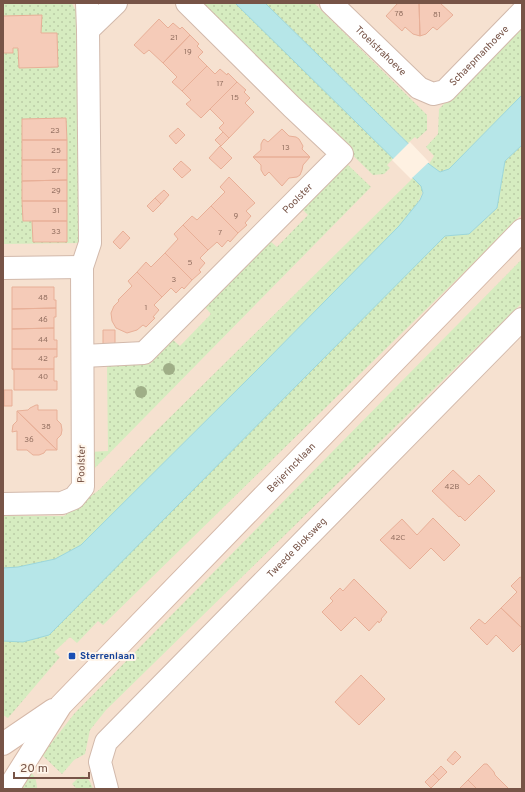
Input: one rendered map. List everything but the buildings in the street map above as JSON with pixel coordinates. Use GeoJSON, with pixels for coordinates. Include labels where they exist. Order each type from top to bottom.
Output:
{"type":"FeatureCollection","features":[{"type":"Feature","properties":{"kind":"street","name":"Poolster"},"geometry":{"type":"LineString","coordinates":[[3,504],[62,503],[74,498],[82,487],[82,267],[90,243],[87,3]]}},
{"type":"Feature","properties":{"kind":"street"},"geometry":{"type":"LineString","coordinates":[[88,30],[116,3]]}},
{"type":"Feature","properties":{"kind":"street","name":"Poolster"},"geometry":{"type":"LineString","coordinates":[[83,356],[144,353],[342,154],[292,107],[187,3]]}},
{"type":"Feature","properties":{"kind":"street","name":"Troelstrahoeve"},"geometry":{"type":"LineString","coordinates":[[331,3],[419,88],[433,94]]}},
{"type":"Feature","properties":{"kind":"street","name":"Schaepmanhoeve"},"geometry":{"type":"LineString","coordinates":[[433,94],[445,91],[522,12]]}},
{"type":"Feature","properties":{"kind":"street","name":"Beijerincklaan"},"geometry":{"type":"LineString","coordinates":[[8,789],[61,705],[522,230]]}},
{"type":"Feature","properties":{"kind":"street"},"geometry":{"type":"LineString","coordinates":[[3,268],[82,267]]}},
{"type":"Feature","properties":{"kind":"street","name":"Tweede Bloksweg"},"geometry":{"type":"LineString","coordinates":[[107,789],[100,762],[106,742],[522,318]]}},
{"type":"Feature","properties":{"kind":"street","name":"Beijerincklaan"},"geometry":{"type":"LineString","coordinates":[[3,744],[61,705]]}},
{"type":"Feature","properties":{"kind":"shaded area"},"geometry":{"type":"Polygon","coordinates":[[[3,3],[522,3],[522,789],[3,789],[3,3]]]}},
{"type":"Feature","properties":{"kind":"green space"},"geometry":{"type":"Polygon","coordinates":[[[3,3],[71,3],[78,16],[81,243],[3,244],[3,3]]]}},
{"type":"Feature","properties":{"kind":"green space"},"geometry":{"type":"Polygon","coordinates":[[[197,3],[235,3],[394,158],[387,165],[390,168],[384,174],[373,175],[197,3]]]}},
{"type":"Feature","properties":{"kind":"green space"},"geometry":{"type":"Polygon","coordinates":[[[265,3],[314,3],[427,115],[427,130],[417,139],[415,137],[408,143],[265,3]]]}},
{"type":"Feature","properties":{"kind":"green space"},"geometry":{"type":"Polygon","coordinates":[[[522,25],[522,95],[449,169],[440,172],[429,164],[434,156],[426,147],[438,134],[439,109],[522,25]]]}},
{"type":"Feature","properties":{"kind":"green space"},"geometry":{"type":"Polygon","coordinates":[[[522,145],[522,214],[103,625],[98,621],[77,643],[70,637],[54,652],[60,657],[8,718],[3,715],[3,641],[23,642],[445,236],[469,234],[497,208],[505,161],[522,145]]]}},
{"type":"Feature","properties":{"kind":"green space"},"geometry":{"type":"Polygon","coordinates":[[[347,164],[371,187],[89,474],[89,452],[108,451],[107,365],[150,364],[173,340],[180,346],[211,314],[205,307],[270,241],[277,247],[308,215],[302,209],[347,164]]]}},
{"type":"Feature","properties":{"kind":"green space"},"geometry":{"type":"Polygon","coordinates":[[[413,178],[422,188],[421,197],[399,226],[81,545],[55,559],[18,567],[3,568],[3,516],[64,516],[99,490],[151,436],[413,178]]]}},
{"type":"Feature","properties":{"kind":"green space"},"geometry":{"type":"Polygon","coordinates":[[[522,259],[522,303],[106,710],[90,730],[85,754],[74,760],[62,774],[42,755],[74,714],[522,259]]]}},
{"type":"Feature","properties":{"kind":"green space"},"geometry":{"type":"Polygon","coordinates":[[[29,770],[33,774],[37,784],[37,789],[19,789],[29,770]]]}},
{"type":"Feature","properties":{"kind":"green space"},"geometry":{"type":"Polygon","coordinates":[[[83,776],[90,781],[93,789],[77,789],[72,784],[79,777],[83,776]]]}},
{"type":"Feature","properties":{"kind":"water"},"geometry":{"type":"Polygon","coordinates":[[[235,3],[265,3],[429,164],[440,172],[449,169],[522,95],[522,145],[505,161],[497,208],[469,234],[445,236],[49,635],[23,642],[3,641],[3,568],[18,567],[55,559],[81,545],[399,226],[420,200],[423,193],[421,186],[235,3]]]}},
{"type":"Feature","properties":{"kind":"pier"},"geometry":{"type":"Polygon","coordinates":[[[410,142],[429,162],[411,179],[392,160],[410,142]]]}},
{"type":"Feature","properties":{"kind":"place","name":"Sterrenlaan"},"geometry":{"type":"Point","coordinates":[72,656]}}]}
